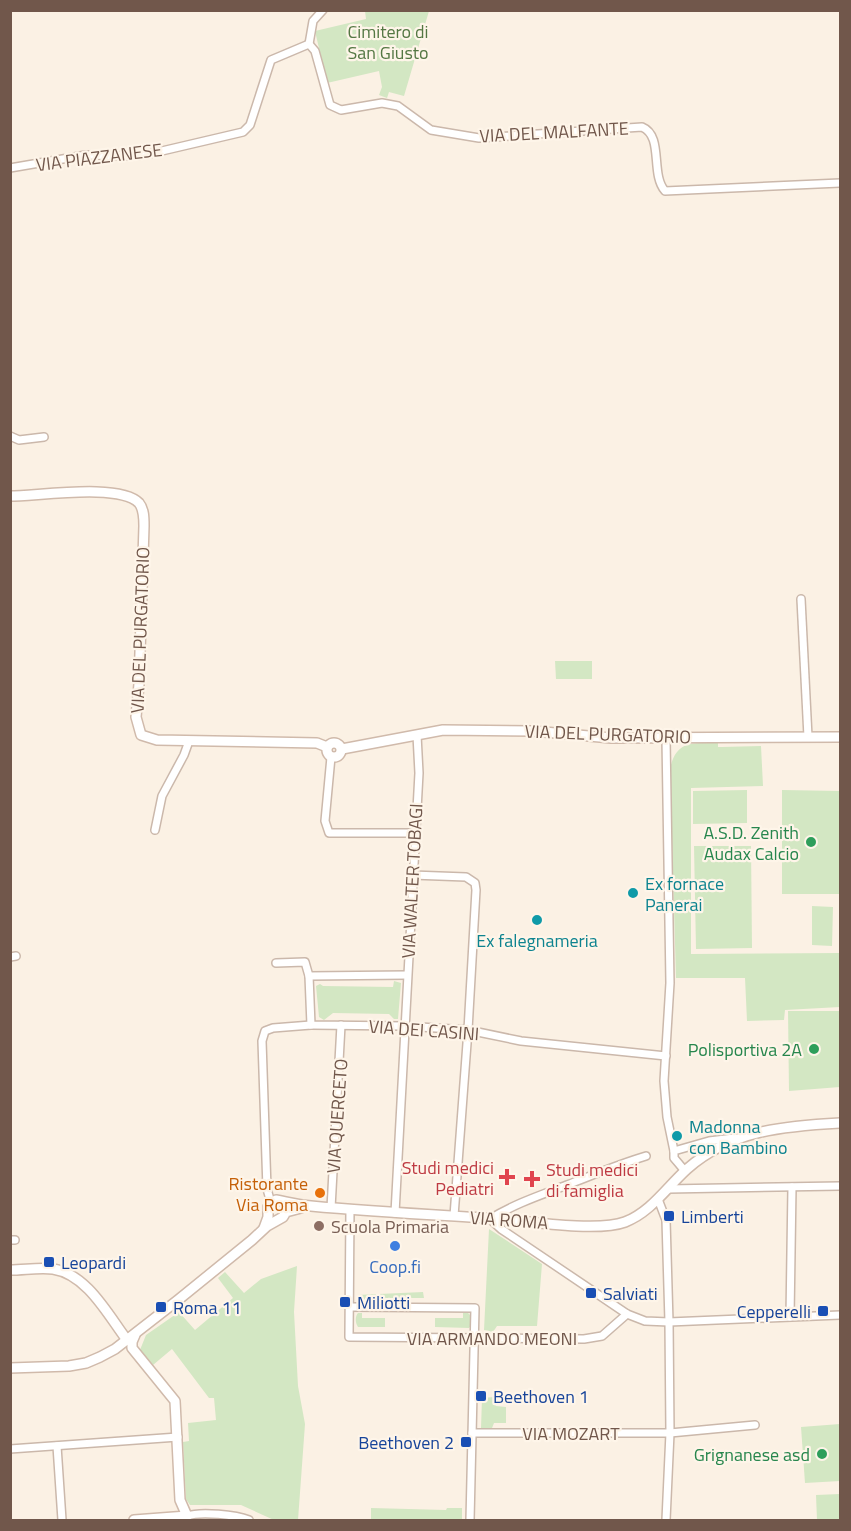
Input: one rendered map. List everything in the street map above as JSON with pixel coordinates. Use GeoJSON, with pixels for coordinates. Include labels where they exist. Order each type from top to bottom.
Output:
{"type":"FeatureCollection","features":[{"type":"Feature","properties":{"kind":"street"},"geometry":{"type":"LineString","coordinates":[[309,44],[313,21],[324,10]]}},
{"type":"Feature","properties":{"kind":"street","name":"VIA PIAZZANESE"},"geometry":{"type":"LineString","coordinates":[[10,168],[86,155],[149,154],[243,132],[248,128],[254,116],[271,60],[309,44]]}},
{"type":"Feature","properties":{"kind":"street","name":"VIA DEL MALFANTE"},"geometry":{"type":"LineString","coordinates":[[309,44],[315,51],[330,105],[341,110],[382,103],[399,106],[431,130],[479,138],[642,127],[649,130],[654,138],[659,184],[665,191],[840,183]]}},
{"type":"Feature","properties":{"kind":"street"},"geometry":{"type":"LineString","coordinates":[[10,436],[19,440],[44,437]]}},
{"type":"Feature","properties":{"kind":"street","name":"VIA DEL PURGATORIO"},"geometry":{"type":"LineString","coordinates":[[10,496],[82,491],[104,492],[138,501],[144,515],[144,525],[136,717],[141,735],[149,739],[317,743],[329,752],[333,742],[342,749],[443,730],[503,730],[611,738],[666,739],[840,737]]}},
{"type":"Feature","properties":{"kind":"street"},"geometry":{"type":"LineString","coordinates":[[801,599],[808,737]]}},
{"type":"Feature","properties":{"kind":"street","name":"VIA WALTER TOBAGI"},"geometry":{"type":"LineString","coordinates":[[395,1213],[406,975],[419,773],[417,735]]}},
{"type":"Feature","properties":{"kind":"street"},"geometry":{"type":"LineString","coordinates":[[666,739],[670,982],[664,1081],[674,1158],[685,1171]]}},
{"type":"Feature","properties":{"kind":"street"},"geometry":{"type":"LineString","coordinates":[[154,830],[162,796],[189,741]]}},
{"type":"Feature","properties":{"kind":"street"},"geometry":{"type":"LineString","coordinates":[[329,752],[325,821],[329,833],[415,833]]}},
{"type":"Feature","properties":{"kind":"street"},"geometry":{"type":"LineString","coordinates":[[412,875],[466,877],[475,883],[476,890],[454,1216]]}},
{"type":"Feature","properties":{"kind":"street"},"geometry":{"type":"LineString","coordinates":[[276,963],[305,962],[309,976],[311,1025]]}},
{"type":"Feature","properties":{"kind":"street"},"geometry":{"type":"LineString","coordinates":[[309,976],[406,975]]}},
{"type":"Feature","properties":{"kind":"street","name":"VIA DEI CASINI"},"geometry":{"type":"LineString","coordinates":[[271,1203],[267,1189],[262,1041],[265,1031],[273,1028],[341,1025],[468,1030],[521,1041],[666,1056]]}},
{"type":"Feature","properties":{"kind":"street","name":"VIA QUERCETO"},"geometry":{"type":"LineString","coordinates":[[331,1208],[341,1025]]}},
{"type":"Feature","properties":{"kind":"street","name":"VIA ROMA"},"geometry":{"type":"LineString","coordinates":[[674,1151],[709,1141],[740,1137],[778,1127],[840,1123]]}},
{"type":"Feature","properties":{"kind":"street","name":"VIA ROMA"},"geometry":{"type":"LineString","coordinates":[[271,1203],[276,1200],[285,1207],[313,1206],[490,1219],[614,1225],[638,1216],[658,1200],[685,1171],[708,1153],[740,1137]]}},
{"type":"Feature","properties":{"kind":"street"},"geometry":{"type":"LineString","coordinates":[[646,1156],[500,1212],[490,1219],[501,1229],[627,1314],[645,1321],[669,1323],[840,1315]]}},
{"type":"Feature","properties":{"kind":"street"},"geometry":{"type":"LineString","coordinates":[[668,1189],[840,1186]]}},
{"type":"Feature","properties":{"kind":"street"},"geometry":{"type":"LineString","coordinates":[[790,1317],[792,1187]]}},
{"type":"Feature","properties":{"kind":"street"},"geometry":{"type":"LineString","coordinates":[[658,1200],[666,1220],[669,1323],[670,1433],[666,1521]]}},
{"type":"Feature","properties":{"kind":"street"},"geometry":{"type":"LineString","coordinates":[[264,1228],[268,1207],[271,1203]]}},
{"type":"Feature","properties":{"kind":"street"},"geometry":{"type":"LineString","coordinates":[[10,1368],[69,1366],[93,1360],[129,1344],[141,1329],[264,1228],[283,1217],[285,1207]]}},
{"type":"Feature","properties":{"kind":"street"},"geometry":{"type":"LineString","coordinates":[[350,1209],[350,1307],[475,1308],[469,1521]]}},
{"type":"Feature","properties":{"kind":"street"},"geometry":{"type":"LineString","coordinates":[[268,1214],[273,1219],[278,1219]]}},
{"type":"Feature","properties":{"kind":"street"},"geometry":{"type":"LineString","coordinates":[[10,1270],[53,1269],[71,1274],[87,1288],[175,1401],[180,1500],[189,1519]]}},
{"type":"Feature","properties":{"kind":"street","name":"VIA ARMANDO MEONI"},"geometry":{"type":"LineString","coordinates":[[350,1307],[349,1337],[584,1339],[602,1336],[627,1314]]}},
{"type":"Feature","properties":{"kind":"street","name":"VIA MOZART"},"geometry":{"type":"LineString","coordinates":[[472,1433],[670,1433],[755,1425]]}},
{"type":"Feature","properties":{"kind":"street"},"geometry":{"type":"LineString","coordinates":[[10,1449],[178,1437]]}},
{"type":"Feature","properties":{"kind":"street"},"geometry":{"type":"LineString","coordinates":[[57,1446],[62,1521]]}},
{"type":"Feature","properties":{"kind":"street"},"geometry":{"type":"LineString","coordinates":[[134,1521],[189,1519],[195,1514],[237,1516],[249,1521]]}},
{"type":"Feature","properties":{"kind":"street"},"geometry":{"type":"LineString","coordinates":[[206,1521],[220,1516]]}},
{"type":"Feature","properties":{"kind":"green space","name":"Cimitero di San Giusto"},"geometry":{"type":"Polygon","coordinates":[[[365,11],[429,11],[404,96],[389,92],[387,98],[379,95],[382,87],[379,71],[327,83],[315,31],[366,19],[365,11]]]}},
{"type":"Feature","properties":{"kind":"green space"},"geometry":{"type":"Polygon","coordinates":[[[555,661],[592,661],[592,679],[556,679],[555,661]]]}},
{"type":"Feature","properties":{"kind":"green space"},"geometry":{"type":"Polygon","coordinates":[[[718,743],[718,747],[761,746],[763,786],[691,788],[691,954],[840,953],[840,1007],[785,1010],[784,1020],[747,1021],[745,978],[676,978],[670,769],[676,753],[686,745],[718,743]]]}},
{"type":"Feature","properties":{"kind":"green space"},"geometry":{"type":"Polygon","coordinates":[[[747,790],[747,823],[693,824],[693,791],[747,790]]]}},
{"type":"Feature","properties":{"kind":"green space","name":"A.S.D. Zenith Audax Calcio"},"geometry":{"type":"Polygon","coordinates":[[[782,790],[840,791],[840,894],[782,894],[782,790]]]}},
{"type":"Feature","properties":{"kind":"green space"},"geometry":{"type":"Polygon","coordinates":[[[694,846],[751,846],[752,948],[696,949],[694,846]]]}},
{"type":"Feature","properties":{"kind":"green space"},"geometry":{"type":"Polygon","coordinates":[[[812,906],[833,907],[832,946],[812,945],[812,906]]]}},
{"type":"Feature","properties":{"kind":"green space"},"geometry":{"type":"Polygon","coordinates":[[[394,981],[401,983],[398,1019],[394,1019],[389,1014],[333,1013],[324,1020],[319,1017],[316,986],[320,984],[323,986],[393,987],[394,981]]]}},
{"type":"Feature","properties":{"kind":"green space","name":"Polisportiva 2A"},"geometry":{"type":"Polygon","coordinates":[[[788,1011],[840,1011],[840,1087],[789,1091],[788,1011]]]}},
{"type":"Feature","properties":{"kind":"green space"},"geometry":{"type":"Polygon","coordinates":[[[489,1229],[542,1264],[537,1326],[497,1326],[493,1332],[484,1330],[489,1229]]]}},
{"type":"Feature","properties":{"kind":"green space"},"geometry":{"type":"Polygon","coordinates":[[[297,1266],[294,1312],[298,1386],[305,1424],[298,1520],[274,1520],[241,1505],[190,1505],[186,1499],[183,1442],[189,1441],[188,1423],[216,1420],[214,1398],[209,1398],[172,1349],[153,1365],[140,1350],[146,1335],[179,1312],[195,1330],[233,1298],[218,1278],[225,1272],[244,1293],[261,1279],[297,1266]]]}},
{"type":"Feature","properties":{"kind":"green space"},"geometry":{"type":"Polygon","coordinates":[[[423,1292],[424,1298],[365,1298],[364,1301],[357,1298],[357,1295],[423,1292]]]}},
{"type":"Feature","properties":{"kind":"green space"},"geometry":{"type":"Polygon","coordinates":[[[362,1313],[362,1318],[385,1318],[385,1327],[358,1327],[356,1316],[362,1313]]]}},
{"type":"Feature","properties":{"kind":"green space"},"geometry":{"type":"Polygon","coordinates":[[[463,1313],[471,1316],[469,1328],[435,1327],[435,1318],[463,1318],[463,1313]]]}},
{"type":"Feature","properties":{"kind":"green space"},"geometry":{"type":"Polygon","coordinates":[[[494,1397],[496,1406],[506,1407],[506,1423],[494,1423],[492,1428],[481,1428],[482,1398],[494,1397]]]}},
{"type":"Feature","properties":{"kind":"green space","name":"Grignanese asd"},"geometry":{"type":"Polygon","coordinates":[[[840,1424],[840,1481],[805,1483],[801,1427],[840,1424]]]}},
{"type":"Feature","properties":{"kind":"green space"},"geometry":{"type":"Polygon","coordinates":[[[840,1494],[840,1520],[817,1520],[816,1495],[840,1494]]]}},
{"type":"Feature","properties":{"kind":"green space"},"geometry":{"type":"Polygon","coordinates":[[[371,1508],[446,1510],[447,1508],[462,1508],[462,1520],[371,1520],[371,1508]]]}},
{"type":"Feature","properties":{"kind":"place","name":"A.S.D. Zenith Audax Calcio"},"geometry":{"type":"Point","coordinates":[811,842]}},
{"type":"Feature","properties":{"kind":"place","name":"Ex fornace Panerai"},"geometry":{"type":"Point","coordinates":[633,893]}},
{"type":"Feature","properties":{"kind":"place","name":"Ex falegnameria"},"geometry":{"type":"Point","coordinates":[537,920]}},
{"type":"Feature","properties":{"kind":"place","name":"Polisportiva 2A"},"geometry":{"type":"Point","coordinates":[814,1049]}},
{"type":"Feature","properties":{"kind":"place","name":"Madonna con Bambino"},"geometry":{"type":"Point","coordinates":[677,1136]}},
{"type":"Feature","properties":{"kind":"place","name":"Studi medici Pediatri"},"geometry":{"type":"Point","coordinates":[507,1177]}},
{"type":"Feature","properties":{"kind":"place","name":"Studi medici di famiglia"},"geometry":{"type":"Point","coordinates":[532,1179]}},
{"type":"Feature","properties":{"kind":"place","name":"Ristorante Via Roma"},"geometry":{"type":"Point","coordinates":[320,1193]}},
{"type":"Feature","properties":{"kind":"place","name":"Limberti"},"geometry":{"type":"Point","coordinates":[669,1216]}},
{"type":"Feature","properties":{"kind":"place","name":"Scuola Primaria"},"geometry":{"type":"Point","coordinates":[319,1226]}},
{"type":"Feature","properties":{"kind":"place","name":"Coop.fi"},"geometry":{"type":"Point","coordinates":[395,1246]}},
{"type":"Feature","properties":{"kind":"place","name":"Leopardi"},"geometry":{"type":"Point","coordinates":[49,1262]}},
{"type":"Feature","properties":{"kind":"place","name":"Salviati"},"geometry":{"type":"Point","coordinates":[591,1293]}},
{"type":"Feature","properties":{"kind":"place","name":"Miliotti"},"geometry":{"type":"Point","coordinates":[345,1302]}},
{"type":"Feature","properties":{"kind":"place","name":"Roma 11"},"geometry":{"type":"Point","coordinates":[161,1307]}},
{"type":"Feature","properties":{"kind":"place","name":"Cepperelli"},"geometry":{"type":"Point","coordinates":[823,1311]}},
{"type":"Feature","properties":{"kind":"place","name":"Beethoven 1"},"geometry":{"type":"Point","coordinates":[481,1396]}},
{"type":"Feature","properties":{"kind":"place","name":"Beethoven 2"},"geometry":{"type":"Point","coordinates":[466,1442]}},
{"type":"Feature","properties":{"kind":"place","name":"Grignanese asd"},"geometry":{"type":"Point","coordinates":[822,1454]}}]}
